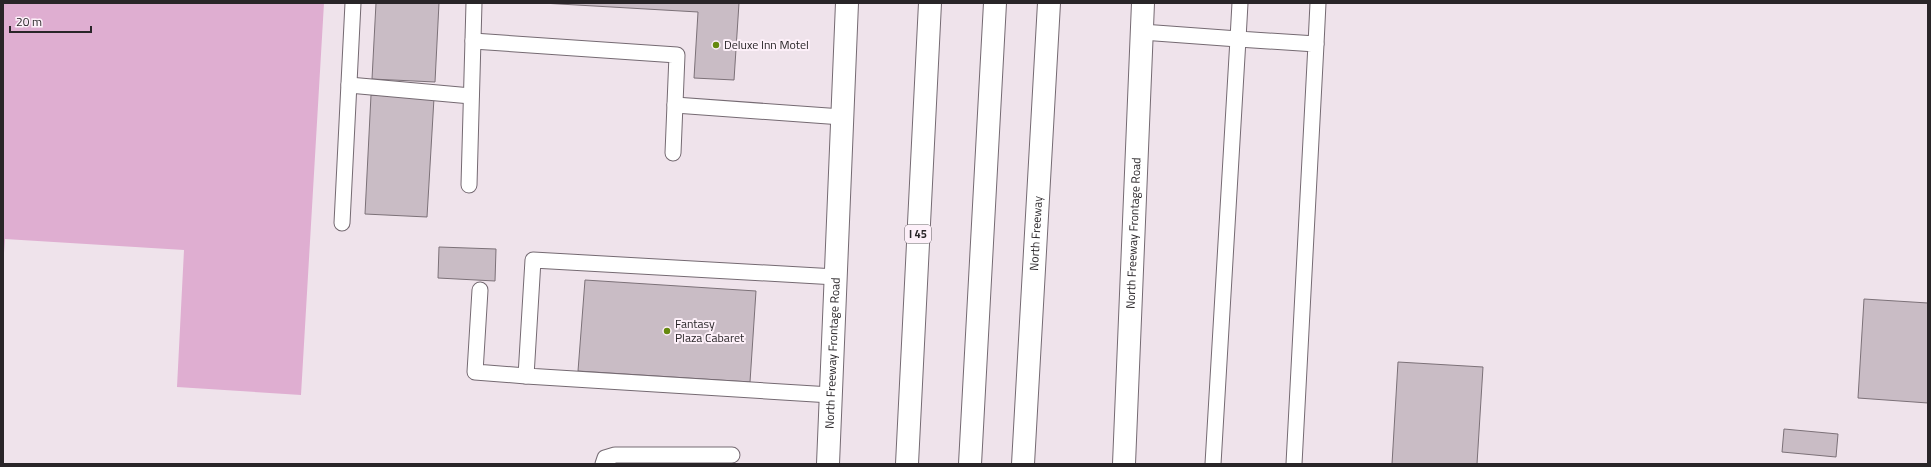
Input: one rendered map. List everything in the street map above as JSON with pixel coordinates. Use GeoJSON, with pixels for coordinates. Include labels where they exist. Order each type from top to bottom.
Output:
{"type":"FeatureCollection","features":[{"type":"Feature","properties":{"kind":"main road","name":"North Freeway Frontage Road"},"geometry":{"type":"LineString","coordinates":[[828,464],[847,3]]}},
{"type":"Feature","properties":{"kind":"main road","name":"I 45"},"geometry":{"type":"LineString","coordinates":[[907,464],[930,3]]}},
{"type":"Feature","properties":{"kind":"main road"},"geometry":{"type":"LineString","coordinates":[[970,464],[994,3]]}},
{"type":"Feature","properties":{"kind":"main road","name":"North Freeway"},"geometry":{"type":"LineString","coordinates":[[1023,464],[1049,3]]}},
{"type":"Feature","properties":{"kind":"main road","name":"North Freeway Frontage Road"},"geometry":{"type":"LineString","coordinates":[[1124,464],[1143,3]]}},
{"type":"Feature","properties":{"kind":"lane"},"geometry":{"type":"LineString","coordinates":[[342,223],[353,3]]}},
{"type":"Feature","properties":{"kind":"lane"},"geometry":{"type":"LineString","coordinates":[[469,185],[474,3]]}},
{"type":"Feature","properties":{"kind":"lane"},"geometry":{"type":"LineString","coordinates":[[1213,464],[1240,3]]}},
{"type":"Feature","properties":{"kind":"lane"},"geometry":{"type":"LineString","coordinates":[[1294,464],[1318,3]]}},
{"type":"Feature","properties":{"kind":"lane"},"geometry":{"type":"LineString","coordinates":[[1142,32],[1316,44]]}},
{"type":"Feature","properties":{"kind":"lane"},"geometry":{"type":"LineString","coordinates":[[473,41],[677,55],[673,153]]}},
{"type":"Feature","properties":{"kind":"lane"},"geometry":{"type":"LineString","coordinates":[[349,85],[471,96]]}},
{"type":"Feature","properties":{"kind":"lane"},"geometry":{"type":"LineString","coordinates":[[675,105],[842,117]]}},
{"type":"Feature","properties":{"kind":"lane"},"geometry":{"type":"LineString","coordinates":[[526,376],[533,260],[836,277]]}},
{"type":"Feature","properties":{"kind":"lane"},"geometry":{"type":"LineString","coordinates":[[480,290],[475,372],[831,395]]}},
{"type":"Feature","properties":{"kind":"lane"},"geometry":{"type":"LineString","coordinates":[[603,464],[605,458],[615,454],[732,455]]}},
{"type":"Feature","properties":{"kind":"shaded area"},"geometry":{"type":"Polygon","coordinates":[[[3,3],[324,3],[301,395],[177,387],[184,250],[5,239],[3,267],[3,3]]]}},
{"type":"Feature","properties":{"kind":"building"},"geometry":{"type":"Polygon","coordinates":[[[376,3],[439,3],[435,82],[372,79],[376,3]]]}},
{"type":"Feature","properties":{"kind":"building","name":"Deluxe Inn Motel"},"geometry":{"type":"Polygon","coordinates":[[[542,3],[739,3],[734,80],[694,78],[698,12],[542,3]]]}},
{"type":"Feature","properties":{"kind":"building"},"geometry":{"type":"Polygon","coordinates":[[[371,95],[434,98],[427,217],[365,214],[371,95]]]}},
{"type":"Feature","properties":{"kind":"building"},"geometry":{"type":"Polygon","coordinates":[[[439,247],[496,249],[495,281],[438,278],[439,247]]]}},
{"type":"Feature","properties":{"kind":"building","name":"Fantasy Plaza Cabaret"},"geometry":{"type":"Polygon","coordinates":[[[585,280],[756,291],[750,382],[578,371],[585,280]]]}},
{"type":"Feature","properties":{"kind":"building"},"geometry":{"type":"Polygon","coordinates":[[[1864,299],[1928,303],[1928,403],[1858,398],[1864,299]]]}},
{"type":"Feature","properties":{"kind":"building"},"geometry":{"type":"Polygon","coordinates":[[[1398,362],[1483,367],[1477,464],[1392,464],[1398,362]]]}},
{"type":"Feature","properties":{"kind":"building"},"geometry":{"type":"Polygon","coordinates":[[[1784,429],[1838,434],[1836,457],[1782,452],[1784,429]]]}},
{"type":"Feature","properties":{"kind":"place","name":"Deluxe Inn Motel"},"geometry":{"type":"Point","coordinates":[716,45]}},
{"type":"Feature","properties":{"kind":"place","name":"Fantasy Plaza Cabaret"},"geometry":{"type":"Point","coordinates":[667,331]}}]}
